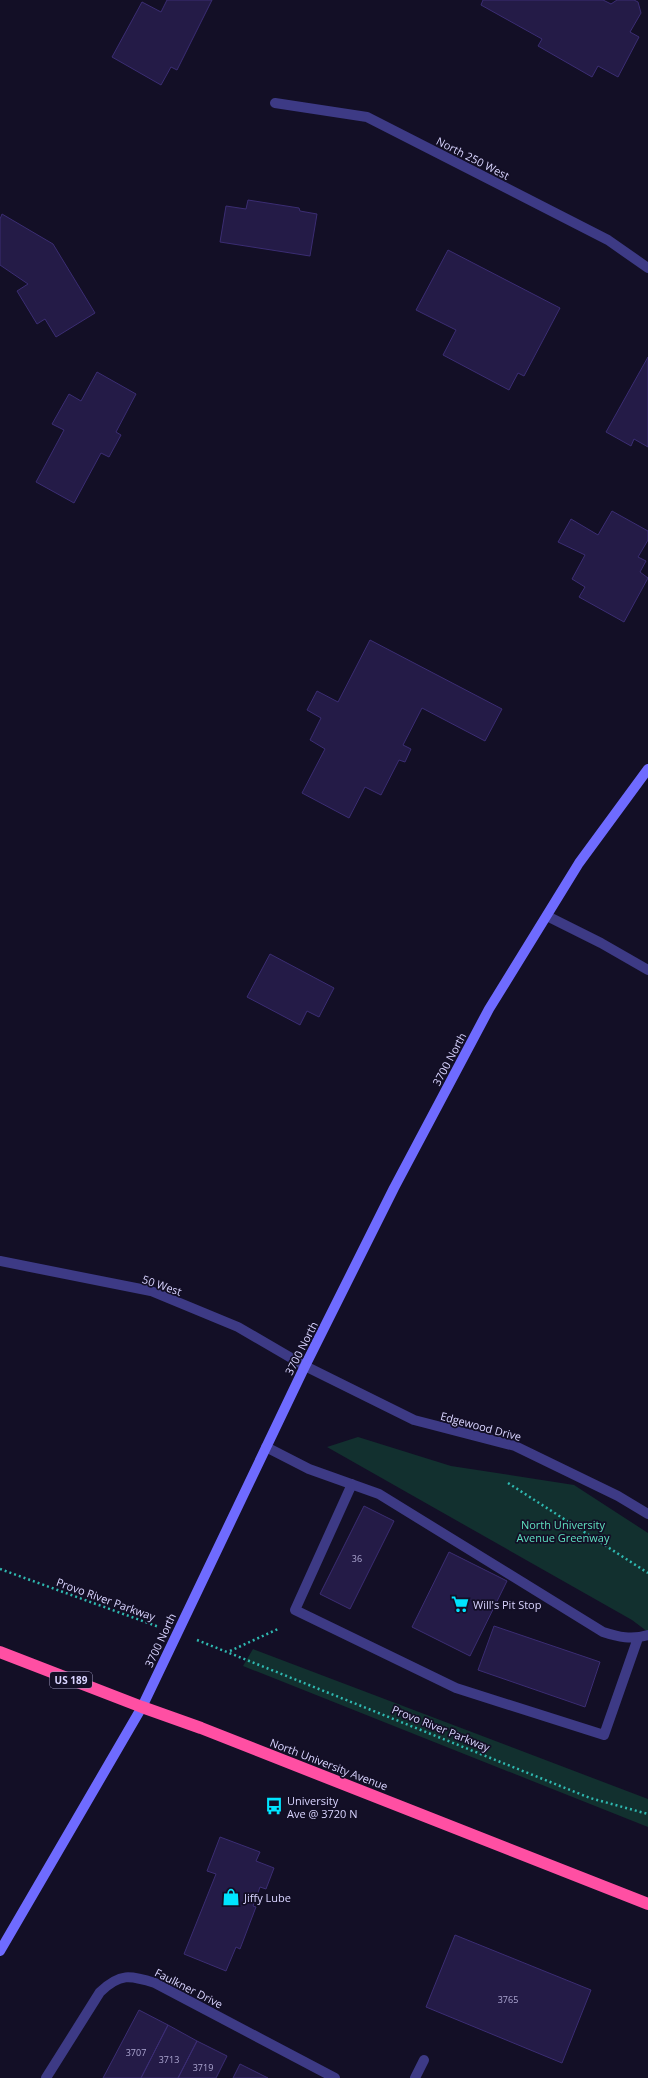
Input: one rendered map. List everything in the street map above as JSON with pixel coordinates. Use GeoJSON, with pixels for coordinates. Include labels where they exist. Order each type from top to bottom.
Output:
{"type":"FeatureCollection","features":[{"type":"Feature","properties":{"kind":"highway","name":"North University Avenue"},"geometry":{"type":"LineString","coordinates":[[0,1652],[208,1731],[648,1904]]}},
{"type":"Feature","properties":{"kind":"main road","name":"3700 North"},"geometry":{"type":"LineString","coordinates":[[0,1951],[142,1707],[176,1632],[305,1366],[394,1188],[488,1009],[579,864],[648,769]]}},
{"type":"Feature","properties":{"kind":"street","name":"North 250 West"},"geometry":{"type":"LineString","coordinates":[[275,103],[367,117],[608,240],[648,268]]}},
{"type":"Feature","properties":{"kind":"street"},"geometry":{"type":"LineString","coordinates":[[547,916],[601,943],[648,970]]}},
{"type":"Feature","properties":{"kind":"street","name":"50 West"},"geometry":{"type":"LineString","coordinates":[[0,1261],[151,1291],[238,1327],[305,1366]]}},
{"type":"Feature","properties":{"kind":"street","name":"Edgewood Drive"},"geometry":{"type":"LineString","coordinates":[[305,1366],[414,1420],[515,1446],[618,1496],[648,1514]]}},
{"type":"Feature","properties":{"kind":"street"},"geometry":{"type":"LineString","coordinates":[[266,1447],[309,1469],[379,1494],[603,1632],[620,1637],[638,1638],[648,1635]]}},
{"type":"Feature","properties":{"kind":"street"},"geometry":{"type":"LineString","coordinates":[[352,1484],[295,1610],[456,1688],[604,1735],[638,1638]]}},
{"type":"Feature","properties":{"kind":"street","name":"Faulkner Drive"},"geometry":{"type":"LineString","coordinates":[[46,2078],[100,1992],[111,1981],[123,1977],[138,1977],[155,1983],[335,2078]]}},
{"type":"Feature","properties":{"kind":"street"},"geometry":{"type":"LineString","coordinates":[[415,2078],[424,2060]]}},
{"type":"Feature","properties":{"kind":"path"},"geometry":{"type":"LineString","coordinates":[[508,1483],[648,1573]]}},
{"type":"Feature","properties":{"kind":"path","name":"Provo River Parkway"},"geometry":{"type":"LineString","coordinates":[[0,1569],[114,1612],[176,1632],[230,1652],[590,1798],[648,1814]]}},
{"type":"Feature","properties":{"kind":"path"},"geometry":{"type":"LineString","coordinates":[[230,1652],[278,1629]]}},
{"type":"Feature","properties":{"kind":"green space","name":"North University Avenue Greenway"},"geometry":{"type":"Polygon","coordinates":[[[358,1437],[451,1466],[574,1485],[648,1533],[648,1632],[632,1620],[327,1447],[358,1437]]]}},
{"type":"Feature","properties":{"kind":"green space"},"geometry":{"type":"Polygon","coordinates":[[[253,1649],[648,1799],[648,1827],[243,1666],[253,1649]]]}},
{"type":"Feature","properties":{"kind":"building"},"geometry":{"type":"Polygon","coordinates":[[[167,0],[212,0],[177,70],[171,67],[161,85],[112,57],[142,2],[161,12],[167,0]]]}},
{"type":"Feature","properties":{"kind":"building"},"geometry":{"type":"Polygon","coordinates":[[[483,0],[603,0],[611,4],[617,0],[634,0],[638,2],[641,13],[630,32],[639,37],[618,77],[598,66],[592,77],[538,46],[542,39],[481,5],[483,0]]]}},
{"type":"Feature","properties":{"kind":"building"},"geometry":{"type":"Polygon","coordinates":[[[248,200],[299,208],[300,211],[317,214],[310,256],[220,242],[226,206],[246,209],[248,200]]]}},
{"type":"Feature","properties":{"kind":"building"},"geometry":{"type":"Polygon","coordinates":[[[2,214],[53,244],[95,313],[56,337],[45,319],[37,324],[17,291],[28,284],[0,265],[0,219],[2,214]]]}},
{"type":"Feature","properties":{"kind":"building"},"geometry":{"type":"Polygon","coordinates":[[[448,250],[560,308],[524,376],[518,373],[509,390],[443,355],[456,330],[416,310],[448,250]]]}},
{"type":"Feature","properties":{"kind":"building"},"geometry":{"type":"Polygon","coordinates":[[[648,357],[648,447],[634,439],[631,446],[606,432],[648,357]]]}},
{"type":"Feature","properties":{"kind":"building"},"geometry":{"type":"Polygon","coordinates":[[[97,372],[136,394],[116,432],[121,435],[109,457],[101,453],[74,503],[36,482],[64,430],[52,424],[69,394],[81,401],[97,372]]]}},
{"type":"Feature","properties":{"kind":"building"},"geometry":{"type":"Polygon","coordinates":[[[612,511],[648,531],[648,540],[638,557],[646,561],[640,572],[648,578],[624,622],[579,597],[585,587],[572,579],[585,555],[558,542],[571,519],[598,535],[612,511]]]}},
{"type":"Feature","properties":{"kind":"building"},"geometry":{"type":"Polygon","coordinates":[[[370,640],[502,709],[485,741],[422,708],[403,745],[411,749],[405,762],[399,760],[381,795],[365,787],[349,818],[302,793],[325,749],[310,740],[321,718],[307,710],[317,691],[338,702],[370,640]]]}},
{"type":"Feature","properties":{"kind":"building"},"geometry":{"type":"Polygon","coordinates":[[[270,954],[334,988],[319,1017],[307,1011],[300,1025],[247,997],[270,954]]]}},
{"type":"Feature","properties":{"kind":"building"},"geometry":{"type":"Polygon","coordinates":[[[364,1506],[394,1521],[350,1609],[320,1594],[364,1506]]]}},
{"type":"Feature","properties":{"kind":"building","name":"Will's Pit Stop"},"geometry":{"type":"Polygon","coordinates":[[[449,1552],[507,1581],[470,1656],[412,1627],[449,1552]]]}},
{"type":"Feature","properties":{"kind":"building"},"geometry":{"type":"Polygon","coordinates":[[[494,1626],[600,1662],[585,1707],[478,1670],[494,1626]]]}},
{"type":"Feature","properties":{"kind":"building","name":"Jiffy Lube"},"geometry":{"type":"Polygon","coordinates":[[[220,1837],[260,1852],[256,1861],[274,1868],[266,1889],[260,1887],[253,1906],[256,1907],[240,1949],[236,1947],[226,1971],[184,1954],[216,1874],[207,1871],[220,1837]]]}},
{"type":"Feature","properties":{"kind":"building"},"geometry":{"type":"Polygon","coordinates":[[[455,1935],[591,1990],[562,2063],[426,2007],[455,1935]]]}},
{"type":"Feature","properties":{"kind":"building"},"geometry":{"type":"Polygon","coordinates":[[[139,2010],[168,2025],[141,2078],[103,2078],[139,2010]]]}},
{"type":"Feature","properties":{"kind":"building"},"geometry":{"type":"Polygon","coordinates":[[[168,2025],[197,2041],[178,2078],[141,2078],[168,2025]]]}},
{"type":"Feature","properties":{"kind":"building"},"geometry":{"type":"Polygon","coordinates":[[[197,2041],[227,2056],[216,2078],[178,2078],[197,2041]]]}},
{"type":"Feature","properties":{"kind":"building"},"geometry":{"type":"Polygon","coordinates":[[[240,2064],[268,2078],[233,2078],[240,2064]]]}},
{"type":"Feature","properties":{"kind":"place","name":"Will's Pit Stop"},"geometry":{"type":"Point","coordinates":[460,1604]}},
{"type":"Feature","properties":{"kind":"place","name":"University Ave @ 3720 N"},"geometry":{"type":"Point","coordinates":[274,1806]}},
{"type":"Feature","properties":{"kind":"place","name":"Jiffy Lube"},"geometry":{"type":"Point","coordinates":[231,1897]}}]}
